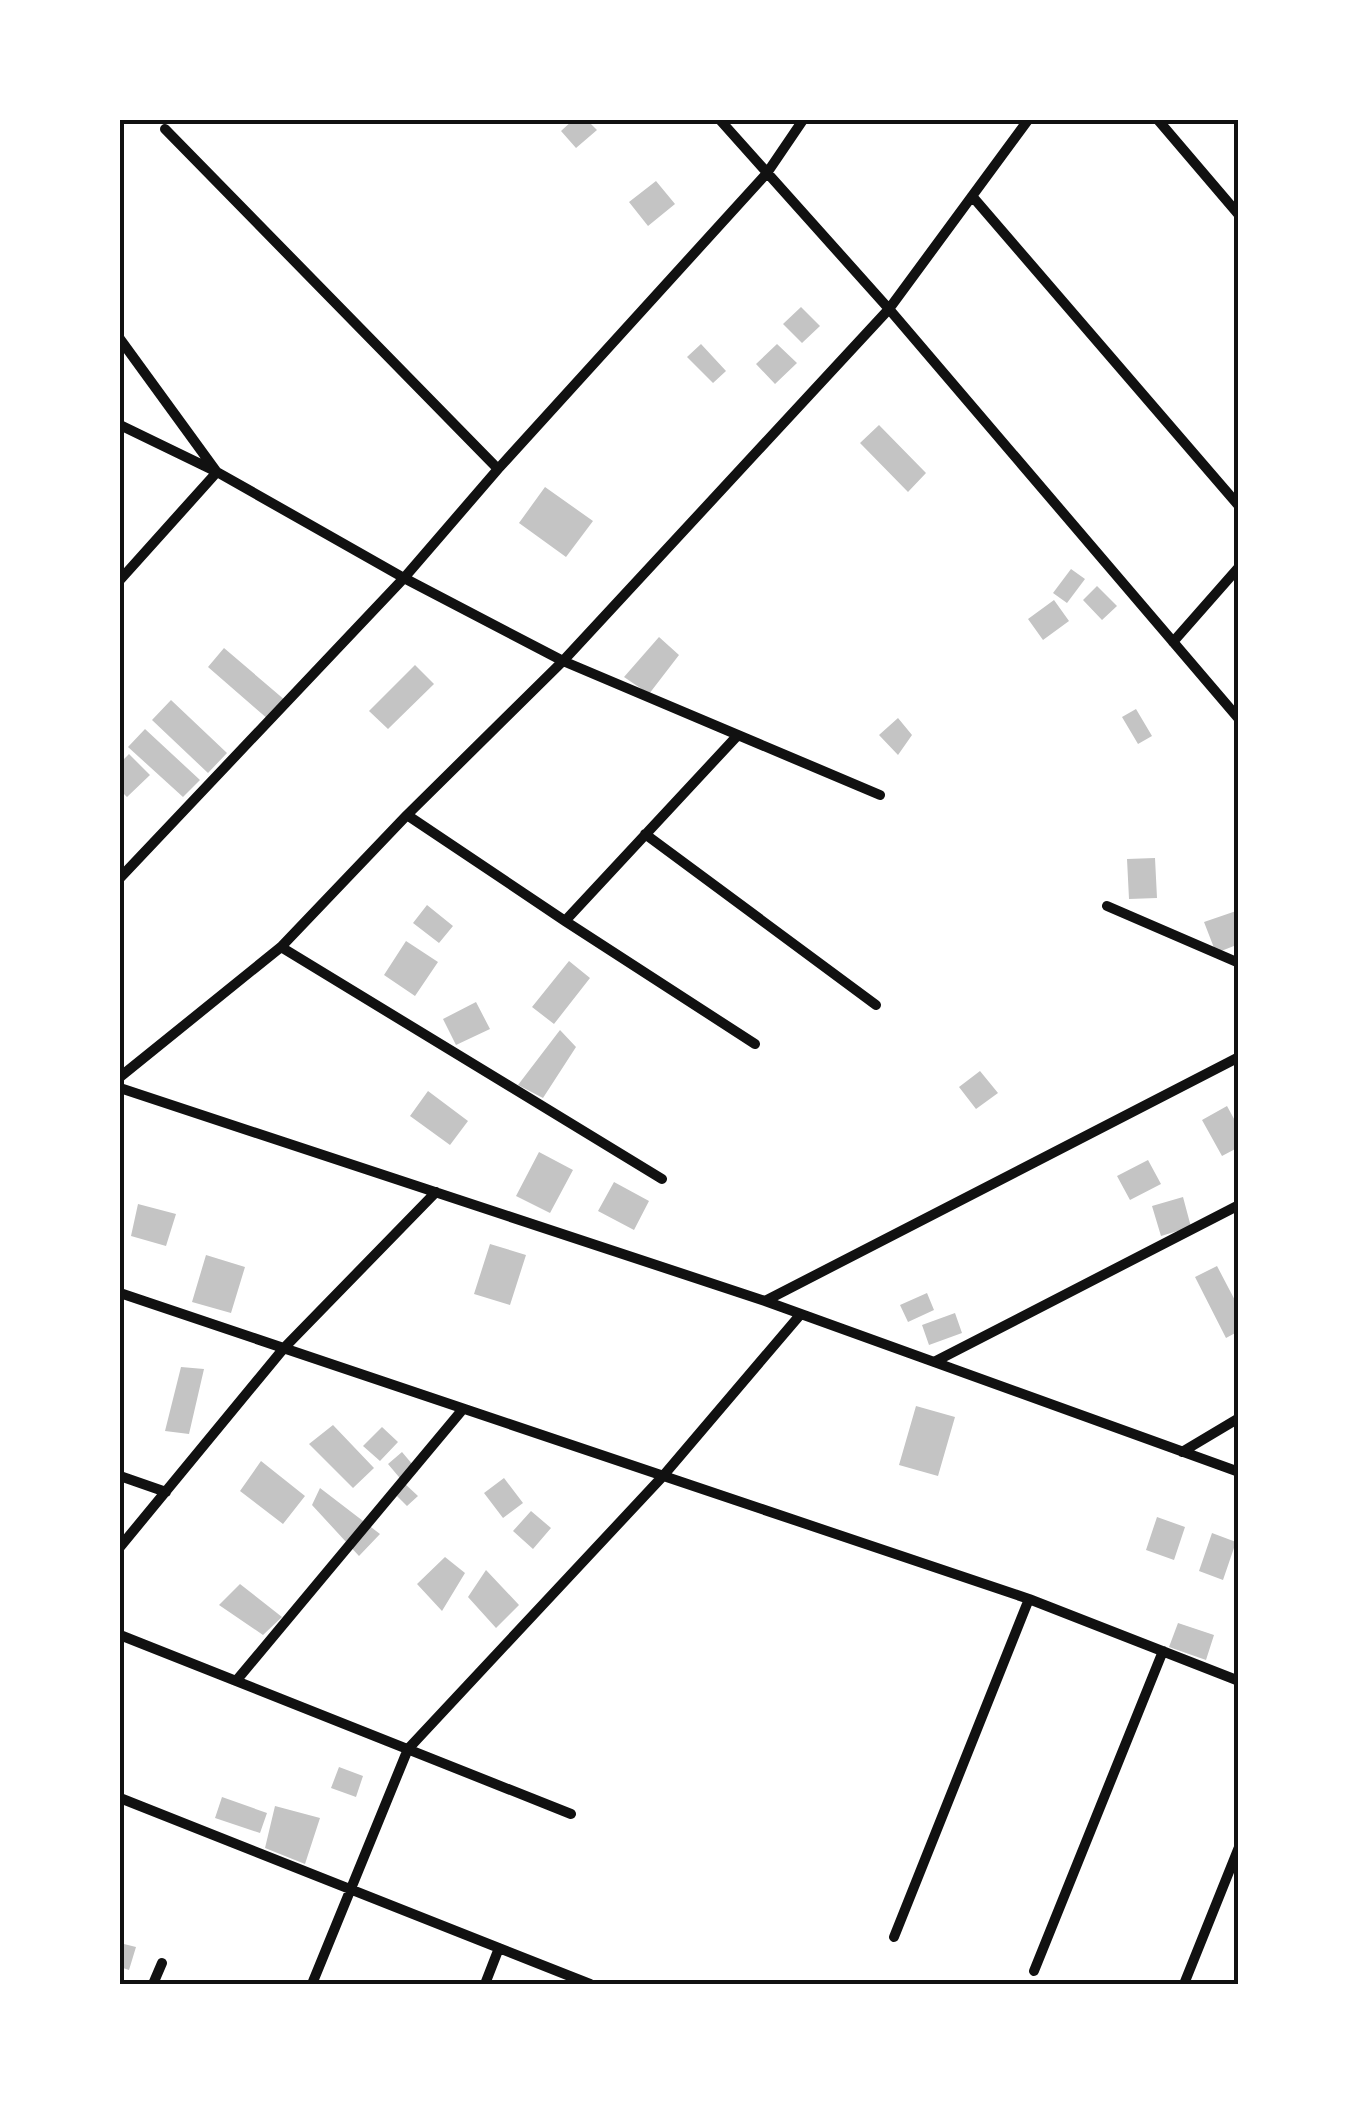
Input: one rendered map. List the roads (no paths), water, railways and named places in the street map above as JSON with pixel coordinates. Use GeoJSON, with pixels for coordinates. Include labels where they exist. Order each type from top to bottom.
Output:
{"type":"FeatureCollection","features":[{"type":"Feature","properties":{"kind":"street"},"geometry":{"type":"LineString","coordinates":[[720,120],[889,309],[1239,719]]}},
{"type":"Feature","properties":{"kind":"street"},"geometry":{"type":"LineString","coordinates":[[120,878],[404,578],[767,173],[803,120]]}},
{"type":"Feature","properties":{"kind":"street"},"geometry":{"type":"LineString","coordinates":[[120,1078],[281,947],[563,661],[889,309],[1028,120]]}},
{"type":"Feature","properties":{"kind":"street"},"geometry":{"type":"LineString","coordinates":[[1158,120],[1239,215]]}},
{"type":"Feature","properties":{"kind":"street"},"geometry":{"type":"LineString","coordinates":[[165,129],[498,469]]}},
{"type":"Feature","properties":{"kind":"street"},"geometry":{"type":"LineString","coordinates":[[972,196],[1239,506]]}},
{"type":"Feature","properties":{"kind":"street"},"geometry":{"type":"LineString","coordinates":[[120,340],[217,472]]}},
{"type":"Feature","properties":{"kind":"street"},"geometry":{"type":"LineString","coordinates":[[120,425],[217,472],[404,578],[563,661],[880,795]]}},
{"type":"Feature","properties":{"kind":"street"},"geometry":{"type":"LineString","coordinates":[[120,580],[217,472]]}},
{"type":"Feature","properties":{"kind":"street"},"geometry":{"type":"LineString","coordinates":[[1173,642],[1239,568]]}},
{"type":"Feature","properties":{"kind":"street"},"geometry":{"type":"LineString","coordinates":[[565,921],[738,735]]}},
{"type":"Feature","properties":{"kind":"street"},"geometry":{"type":"LineString","coordinates":[[407,815],[755,1044]]}},
{"type":"Feature","properties":{"kind":"street"},"geometry":{"type":"LineString","coordinates":[[646,834],[876,1005]]}},
{"type":"Feature","properties":{"kind":"street"},"geometry":{"type":"LineString","coordinates":[[1107,906],[1239,963]]}},
{"type":"Feature","properties":{"kind":"street"},"geometry":{"type":"LineString","coordinates":[[281,947],[662,1179]]}},
{"type":"Feature","properties":{"kind":"street"},"geometry":{"type":"LineString","coordinates":[[765,1301],[1239,1057]]}},
{"type":"Feature","properties":{"kind":"street"},"geometry":{"type":"LineString","coordinates":[[120,1088],[765,1301],[1239,1472]]}},
{"type":"Feature","properties":{"kind":"street"},"geometry":{"type":"LineString","coordinates":[[120,1546],[284,1348],[436,1192]]}},
{"type":"Feature","properties":{"kind":"street"},"geometry":{"type":"LineString","coordinates":[[934,1362],[1239,1205]]}},
{"type":"Feature","properties":{"kind":"street"},"geometry":{"type":"LineString","coordinates":[[120,1294],[1029,1599],[1239,1680]]}},
{"type":"Feature","properties":{"kind":"street"},"geometry":{"type":"LineString","coordinates":[[312,1984],[408,1749],[663,1476],[800,1315]]}},
{"type":"Feature","properties":{"kind":"street"},"geometry":{"type":"LineString","coordinates":[[236,1681],[464,1409]]}},
{"type":"Feature","properties":{"kind":"street"},"geometry":{"type":"LineString","coordinates":[[1182,1452],[1239,1418]]}},
{"type":"Feature","properties":{"kind":"street"},"geometry":{"type":"LineString","coordinates":[[120,1476],[166,1492]]}},
{"type":"Feature","properties":{"kind":"street"},"geometry":{"type":"LineString","coordinates":[[894,1938],[1029,1599]]}},
{"type":"Feature","properties":{"kind":"street"},"geometry":{"type":"LineString","coordinates":[[120,1634],[570,1814]]}},
{"type":"Feature","properties":{"kind":"street"},"geometry":{"type":"LineString","coordinates":[[1034,1972],[1163,1651]]}},
{"type":"Feature","properties":{"kind":"street"},"geometry":{"type":"LineString","coordinates":[[120,1798],[590,1984]]}},
{"type":"Feature","properties":{"kind":"street"},"geometry":{"type":"LineString","coordinates":[[1184,1984],[1239,1847]]}},
{"type":"Feature","properties":{"kind":"street"},"geometry":{"type":"LineString","coordinates":[[485,1984],[499,1948]]}},
{"type":"Feature","properties":{"kind":"street"},"geometry":{"type":"LineString","coordinates":[[154,1984],[162,1962]]}}]}
